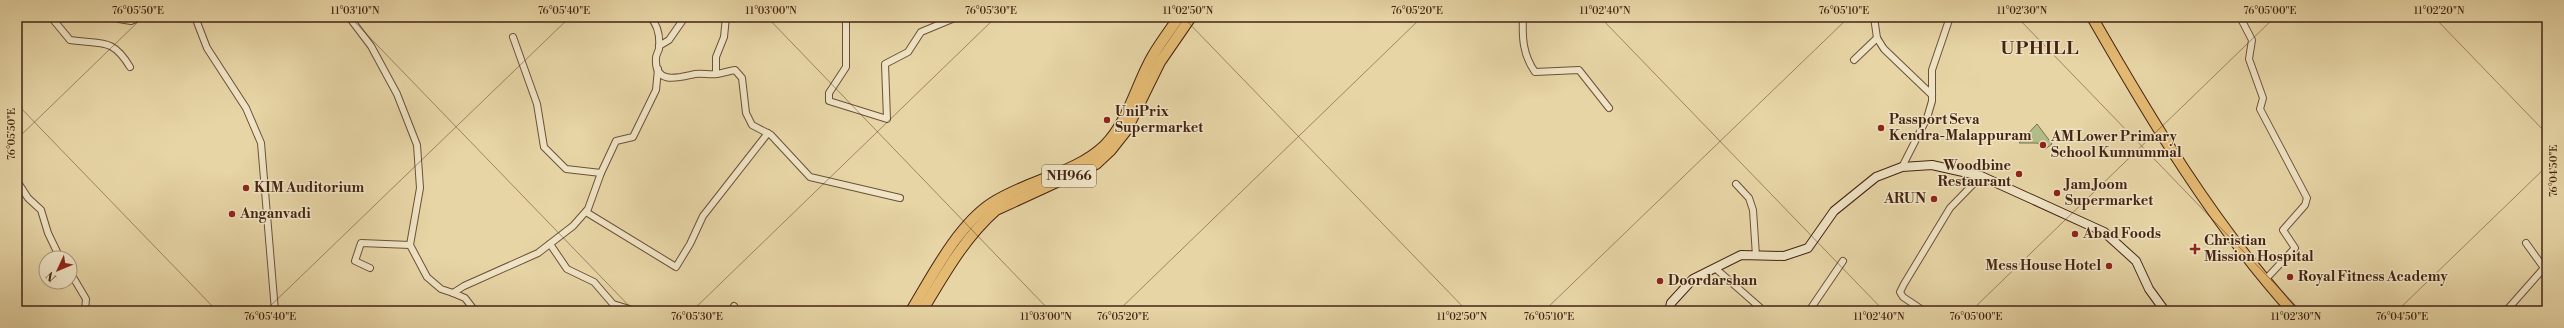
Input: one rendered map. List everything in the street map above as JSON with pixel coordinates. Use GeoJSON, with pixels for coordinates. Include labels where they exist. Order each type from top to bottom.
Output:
{"type":"FeatureCollection","features":[{"type":"Feature","properties":{"kind":"highway","name":"NH966"},"geometry":{"type":"LineString","coordinates":[[912,311],[948,251],[978,215],[992,203],[1074,165],[1093,155],[1106,144],[1118,127],[1152,57],[1179,17]]}},
{"type":"Feature","properties":{"kind":"highway","name":"NH966"},"geometry":{"type":"LineString","coordinates":[[922,311],[967,241],[996,210],[1096,164],[1111,150],[1126,131],[1160,62],[1191,17]]}},
{"type":"Feature","properties":{"kind":"highway"},"geometry":{"type":"LineString","coordinates":[[2092,17],[2176,159],[2225,229],[2265,280],[2292,311]]}},
{"type":"Feature","properties":{"kind":"main road"},"geometry":{"type":"LineString","coordinates":[[1669,311],[1671,303],[1693,279],[1742,255],[1784,256],[1808,248],[1834,211],[1848,198],[1876,177],[1902,167],[1932,165],[1981,176],[2104,232],[2136,261],[2149,289],[2165,311]]}},
{"type":"Feature","properties":{"kind":"street"},"geometry":{"type":"LineString","coordinates":[[51,17],[70,40],[113,45],[121,52],[130,67]]}},
{"type":"Feature","properties":{"kind":"street"},"geometry":{"type":"LineString","coordinates":[[118,17],[119,19],[131,21],[141,17]]}},
{"type":"Feature","properties":{"kind":"street"},"geometry":{"type":"LineString","coordinates":[[195,17],[207,48],[246,108],[261,143],[275,311]]}},
{"type":"Feature","properties":{"kind":"street"},"geometry":{"type":"LineString","coordinates":[[349,17],[371,46],[394,87],[417,144],[420,188],[415,227],[410,245],[427,277],[440,289],[465,298],[475,311]]}},
{"type":"Feature","properties":{"kind":"street"},"geometry":{"type":"LineString","coordinates":[[453,293],[464,286],[538,253],[573,226],[588,212],[601,173],[616,141],[633,137],[656,90],[658,69],[656,58],[659,46],[656,24],[650,17]]}},
{"type":"Feature","properties":{"kind":"street"},"geometry":{"type":"LineString","coordinates":[[659,46],[669,40],[685,17]]}},
{"type":"Feature","properties":{"kind":"street"},"geometry":{"type":"LineString","coordinates":[[716,74],[716,57],[724,37],[726,17]]}},
{"type":"Feature","properties":{"kind":"street"},"geometry":{"type":"LineString","coordinates":[[846,17],[846,67],[829,93],[829,101],[887,119],[885,64],[908,52],[921,32],[957,17]]}},
{"type":"Feature","properties":{"kind":"street"},"geometry":{"type":"LineString","coordinates":[[1523,17],[1522,34],[1527,60],[1535,72],[1578,70],[1609,108]]}},
{"type":"Feature","properties":{"kind":"street"},"geometry":{"type":"LineString","coordinates":[[1874,17],[1877,38],[1884,49],[1932,95]]}},
{"type":"Feature","properties":{"kind":"street"},"geometry":{"type":"LineString","coordinates":[[1902,167],[1927,118],[1932,95],[1932,70],[1950,17]]}},
{"type":"Feature","properties":{"kind":"street"},"geometry":{"type":"LineString","coordinates":[[2240,17],[2252,40],[2249,59],[2263,98],[2260,109],[2307,198],[2305,205],[2283,230],[2295,248],[2265,280]]}},
{"type":"Feature","properties":{"kind":"street"},"geometry":{"type":"LineString","coordinates":[[513,37],[537,104],[544,147],[566,169],[601,173]]}},
{"type":"Feature","properties":{"kind":"street"},"geometry":{"type":"LineString","coordinates":[[1854,60],[1877,38]]}},
{"type":"Feature","properties":{"kind":"street"},"geometry":{"type":"LineString","coordinates":[[658,69],[666,77],[674,80],[696,74],[716,74],[735,70],[740,74],[748,119],[752,125],[768,134],[790,153],[810,177],[900,198]]}},
{"type":"Feature","properties":{"kind":"street"},"geometry":{"type":"LineString","coordinates":[[588,212],[676,267],[690,244],[703,216],[768,134]]}},
{"type":"Feature","properties":{"kind":"street"},"geometry":{"type":"LineString","coordinates":[[1924,311],[1903,297],[1900,292],[1950,208],[1981,176]]}},
{"type":"Feature","properties":{"kind":"street"},"geometry":{"type":"LineString","coordinates":[[17,181],[28,198],[42,210],[48,233],[56,250]]}},
{"type":"Feature","properties":{"kind":"street"},"geometry":{"type":"LineString","coordinates":[[1736,184],[1749,198],[1753,210],[1756,256]]}},
{"type":"Feature","properties":{"kind":"street"},"geometry":{"type":"LineString","coordinates":[[370,268],[355,261],[361,243],[410,245]]}},
{"type":"Feature","properties":{"kind":"street"},"geometry":{"type":"LineString","coordinates":[[2506,311],[2544,268],[2526,243]]}},
{"type":"Feature","properties":{"kind":"street"},"geometry":{"type":"LineString","coordinates":[[550,244],[567,269],[594,282],[612,304],[636,311]]}},
{"type":"Feature","properties":{"kind":"street"},"geometry":{"type":"LineString","coordinates":[[1809,311],[1843,262]]}},
{"type":"Feature","properties":{"kind":"street"},"geometry":{"type":"LineString","coordinates":[[1715,268],[1764,311]]}},
{"type":"Feature","properties":{"kind":"street"},"geometry":{"type":"LineString","coordinates":[[78,286],[86,299],[85,311]]}},
{"type":"Feature","properties":{"kind":"street"},"geometry":{"type":"LineString","coordinates":[[613,311],[619,306]]}},
{"type":"Feature","properties":{"kind":"green space"},"geometry":{"type":"Polygon","coordinates":[[[2037,124],[2052,144],[2045,149],[2037,143],[2019,143],[2037,124]]]}},
{"type":"Feature","properties":{"kind":"place","name":"UniPrix Supermarket"},"geometry":{"type":"Point","coordinates":[1107,120]}},
{"type":"Feature","properties":{"kind":"place","name":"Passport Seva Kendra-Malappuram"},"geometry":{"type":"Point","coordinates":[1881,128]}},
{"type":"Feature","properties":{"kind":"place","name":"AM Lower Primary School Kunnummal"},"geometry":{"type":"Point","coordinates":[2043,145]}},
{"type":"Feature","properties":{"kind":"place","name":"Woodbine Restaurant"},"geometry":{"type":"Point","coordinates":[2019,174]}},
{"type":"Feature","properties":{"kind":"place","name":"KIM Auditorium"},"geometry":{"type":"Point","coordinates":[246,188]}},
{"type":"Feature","properties":{"kind":"place","name":"Jam Joom Supermarket"},"geometry":{"type":"Point","coordinates":[2057,193]}},
{"type":"Feature","properties":{"kind":"place","name":"ARUN"},"geometry":{"type":"Point","coordinates":[1934,199]}},
{"type":"Feature","properties":{"kind":"place","name":"Anganvadi"},"geometry":{"type":"Point","coordinates":[232,214]}},
{"type":"Feature","properties":{"kind":"place","name":"Abad Foods"},"geometry":{"type":"Point","coordinates":[2075,234]}},
{"type":"Feature","properties":{"kind":"place","name":"Christian Mission Hospital"},"geometry":{"type":"Point","coordinates":[2195,249]}},
{"type":"Feature","properties":{"kind":"place","name":"Mess House Hotel"},"geometry":{"type":"Point","coordinates":[2109,266]}},
{"type":"Feature","properties":{"kind":"place","name":"Royal Fitness Academy"},"geometry":{"type":"Point","coordinates":[2290,277]}},
{"type":"Feature","properties":{"kind":"place","name":"Doordarshan"},"geometry":{"type":"Point","coordinates":[1660,281]}},
{"type":"Feature","properties":{"kind":"district","name":"UPHILL"},"geometry":{"type":"Point","coordinates":[2040,48]}}]}
